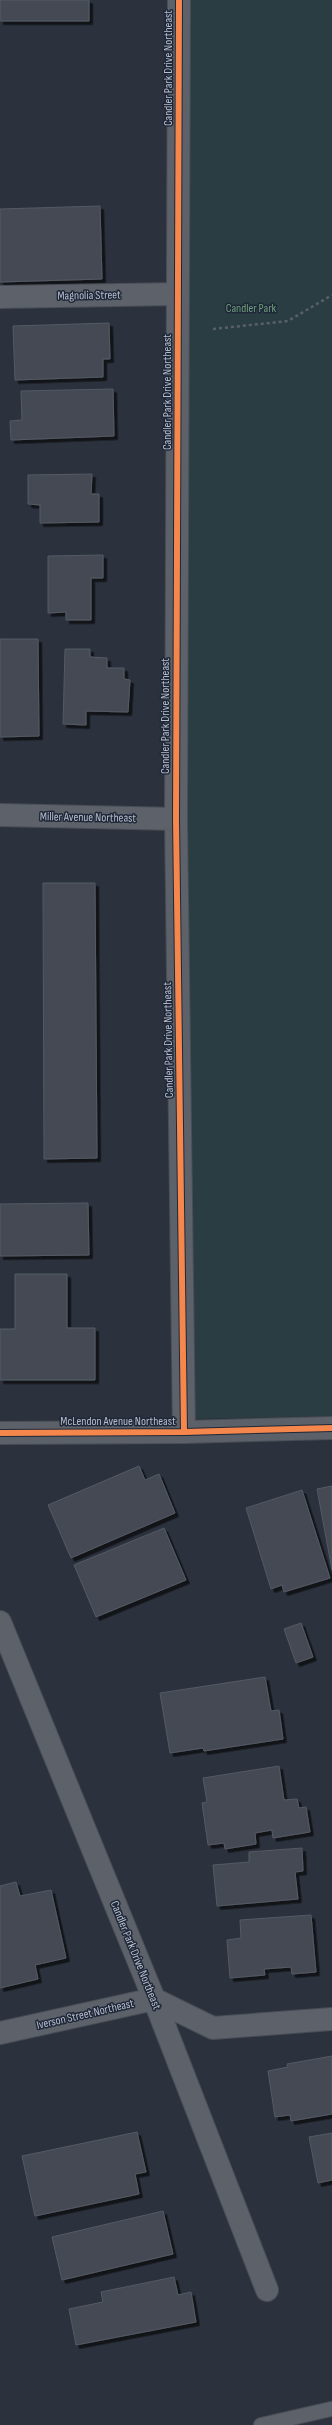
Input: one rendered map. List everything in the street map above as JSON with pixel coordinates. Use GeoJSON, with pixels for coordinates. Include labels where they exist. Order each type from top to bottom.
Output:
{"type":"FeatureCollection","features":[{"type":"Feature","properties":{"kind":"street","name":"Candler Park Drive Northeast"},"geometry":{"type":"LineString","coordinates":[[179,0],[176,819],[184,1432]]}},
{"type":"Feature","properties":{"kind":"street","name":"Magnolia Street"},"geometry":{"type":"LineString","coordinates":[[0,297],[178,294]]}},
{"type":"Feature","properties":{"kind":"street","name":"Miller Avenue Northeast"},"geometry":{"type":"LineString","coordinates":[[0,815],[176,819]]}},
{"type":"Feature","properties":{"kind":"street","name":"McLendon Avenue Northeast"},"geometry":{"type":"LineString","coordinates":[[0,1433],[184,1432],[332,1428]]}},
{"type":"Feature","properties":{"kind":"street","name":"Candler Park Drive Northeast"},"geometry":{"type":"LineString","coordinates":[[0,1622],[154,1999],[267,2290]]}},
{"type":"Feature","properties":{"kind":"street"},"geometry":{"type":"LineString","coordinates":[[154,1999],[213,2028],[332,2019]]}},
{"type":"Feature","properties":{"kind":"street","name":"Iverson Street Northeast"},"geometry":{"type":"LineString","coordinates":[[0,2033],[154,1999]]}},
{"type":"Feature","properties":{"kind":"lane"},"geometry":{"type":"LineString","coordinates":[[261,2425],[331,2409]]}},
{"type":"Feature","properties":{"kind":"path"},"geometry":{"type":"LineString","coordinates":[[213,329],[288,321],[332,295]]}},
{"type":"Feature","properties":{"kind":"green space","name":"Candler Park"},"geometry":{"type":"Polygon","coordinates":[[[168,0],[332,0],[332,1416],[175,1419],[168,0]]]}},
{"type":"Feature","properties":{"kind":"building"},"geometry":{"type":"Polygon","coordinates":[[[0,0],[89,0],[89,21],[0,21],[0,0]]]}},
{"type":"Feature","properties":{"kind":"building"},"geometry":{"type":"Polygon","coordinates":[[[100,206],[102,279],[0,282],[0,209],[100,206]]]}},
{"type":"Feature","properties":{"kind":"building"},"geometry":{"type":"Polygon","coordinates":[[[109,323],[110,359],[103,359],[103,377],[15,380],[13,326],[109,323]]]}},
{"type":"Feature","properties":{"kind":"building"},"geometry":{"type":"Polygon","coordinates":[[[113,389],[114,436],[11,440],[10,421],[22,420],[21,391],[113,389]]]}},
{"type":"Feature","properties":{"kind":"building"},"geometry":{"type":"Polygon","coordinates":[[[92,474],[91,494],[99,494],[99,522],[40,523],[40,505],[28,504],[28,475],[92,474]]]}},
{"type":"Feature","properties":{"kind":"building"},"geometry":{"type":"Polygon","coordinates":[[[103,555],[103,578],[91,578],[91,620],[66,620],[66,612],[48,613],[48,556],[103,555]]]}},
{"type":"Feature","properties":{"kind":"building"},"geometry":{"type":"Polygon","coordinates":[[[0,639],[38,639],[39,736],[0,737],[0,639]]]}},
{"type":"Feature","properties":{"kind":"building"},"geometry":{"type":"Polygon","coordinates":[[[65,649],[90,649],[90,657],[107,658],[107,668],[124,668],[124,679],[130,680],[128,712],[86,711],[86,725],[63,724],[65,649]]]}},
{"type":"Feature","properties":{"kind":"building"},"geometry":{"type":"Polygon","coordinates":[[[43,883],[95,883],[97,1158],[44,1159],[43,883]]]}},
{"type":"Feature","properties":{"kind":"building"},"geometry":{"type":"Polygon","coordinates":[[[88,1203],[89,1255],[0,1256],[0,1204],[88,1203]]]}},
{"type":"Feature","properties":{"kind":"building"},"geometry":{"type":"Polygon","coordinates":[[[15,1274],[67,1274],[67,1328],[95,1328],[95,1380],[0,1380],[0,1329],[15,1329],[15,1274]]]}},
{"type":"Feature","properties":{"kind":"building"},"geometry":{"type":"Polygon","coordinates":[[[139,1466],[145,1480],[159,1474],[175,1513],[71,1558],[48,1505],[139,1466]]]}},
{"type":"Feature","properties":{"kind":"building"},"geometry":{"type":"Polygon","coordinates":[[[332,1486],[332,1570],[317,1489],[332,1486]]]}},
{"type":"Feature","properties":{"kind":"building"},"geometry":{"type":"Polygon","coordinates":[[[302,1490],[330,1578],[284,1592],[282,1585],[271,1589],[246,1508],[302,1490]]]}},
{"type":"Feature","properties":{"kind":"building"},"geometry":{"type":"Polygon","coordinates":[[[164,1528],[186,1580],[96,1617],[74,1565],[164,1528]]]}},
{"type":"Feature","properties":{"kind":"building"},"geometry":{"type":"Polygon","coordinates":[[[301,1623],[313,1657],[296,1663],[284,1629],[301,1623]]]}},
{"type":"Feature","properties":{"kind":"building"},"geometry":{"type":"Polygon","coordinates":[[[265,1677],[271,1711],[279,1710],[283,1739],[204,1751],[203,1748],[170,1753],[160,1693],[265,1677]]]}},
{"type":"Feature","properties":{"kind":"building"},"geometry":{"type":"Polygon","coordinates":[[[279,1766],[284,1800],[297,1799],[299,1808],[306,1807],[310,1832],[273,1838],[272,1830],[255,1833],[256,1844],[225,1849],[224,1843],[208,1845],[202,1803],[207,1802],[203,1778],[279,1766]]]}},
{"type":"Feature","properties":{"kind":"building"},"geometry":{"type":"Polygon","coordinates":[[[302,1848],[303,1871],[295,1872],[298,1899],[217,1906],[213,1865],[249,1862],[249,1852],[302,1848]]]}},
{"type":"Feature","properties":{"kind":"building"},"geometry":{"type":"Polygon","coordinates":[[[16,1882],[20,1896],[51,1890],[66,1958],[35,1965],[38,1979],[0,1988],[0,1886],[16,1882]]]}},
{"type":"Feature","properties":{"kind":"building"},"geometry":{"type":"Polygon","coordinates":[[[311,1915],[316,1972],[292,1974],[291,1967],[264,1969],[265,1975],[230,1978],[227,1940],[241,1938],[240,1920],[311,1915]]]}},
{"type":"Feature","properties":{"kind":"building"},"geometry":{"type":"Polygon","coordinates":[[[332,2056],[332,2114],[291,2121],[290,2115],[275,2117],[268,2071],[288,2067],[287,2064],[332,2056]]]}},
{"type":"Feature","properties":{"kind":"building"},"geometry":{"type":"Polygon","coordinates":[[[137,2132],[146,2172],[135,2174],[139,2194],[35,2216],[22,2156],[137,2132]]]}},
{"type":"Feature","properties":{"kind":"building"},"geometry":{"type":"Polygon","coordinates":[[[332,2133],[332,2180],[318,2183],[309,2137],[332,2133]]]}},
{"type":"Feature","properties":{"kind":"building"},"geometry":{"type":"Polygon","coordinates":[[[163,2211],[173,2254],[62,2280],[52,2237],[163,2211]]]}},
{"type":"Feature","properties":{"kind":"building"},"geometry":{"type":"Polygon","coordinates":[[[174,2277],[178,2295],[191,2292],[196,2322],[76,2345],[69,2309],[103,2302],[101,2292],[174,2277]]]}},
{"type":"Feature","properties":{"kind":"cycle path"},"geometry":{"type":"LineString","coordinates":[[179,0],[176,819],[184,1432]]}},
{"type":"Feature","properties":{"kind":"cycle path"},"geometry":{"type":"LineString","coordinates":[[0,1433],[184,1432],[332,1428]]}}]}
